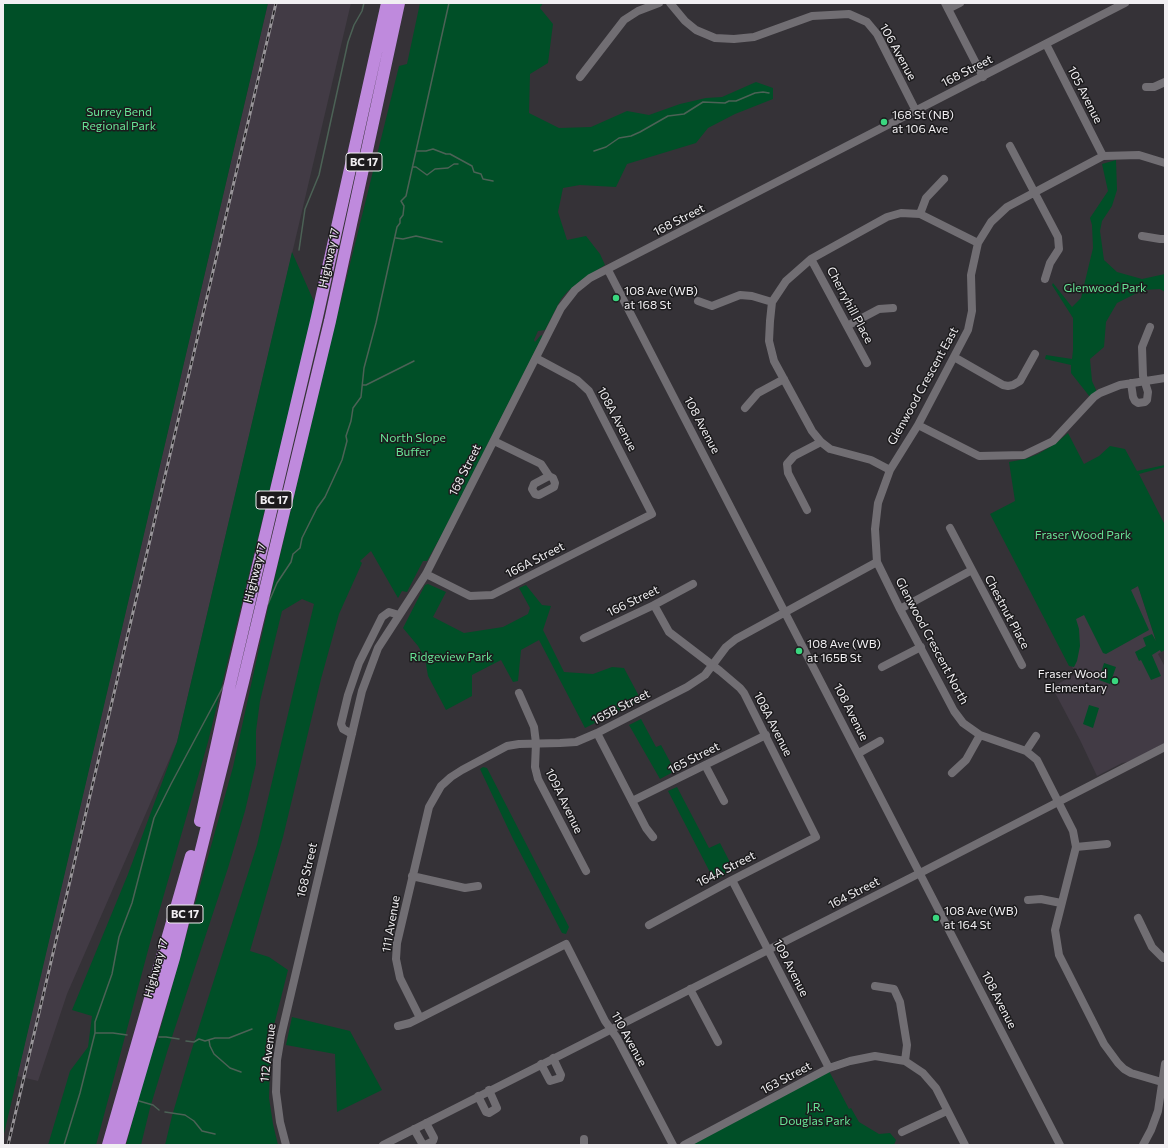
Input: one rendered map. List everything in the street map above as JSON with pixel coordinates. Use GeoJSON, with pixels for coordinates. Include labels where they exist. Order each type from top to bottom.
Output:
{"type":"FeatureCollection","features":[{"type":"Feature","properties":{"kind":"highway","name":"Highway 17"},"geometry":{"type":"LineString","coordinates":[[108,1145],[195,843],[230,684],[317,317],[387,3]]}},
{"type":"Feature","properties":{"kind":"highway","name":"Highway 17"},"geometry":{"type":"LineString","coordinates":[[119,1145],[174,958],[243,682],[330,321],[399,3]]}},
{"type":"Feature","properties":{"kind":"street"},"geometry":{"type":"LineString","coordinates":[[580,77],[624,20],[638,11],[659,3]]}},
{"type":"Feature","properties":{"kind":"street","name":"106 Avenue"},"geometry":{"type":"LineString","coordinates":[[670,3],[690,26],[715,38],[734,39],[754,37],[812,16],[849,14],[867,22],[877,34],[916,111]]}},
{"type":"Feature","properties":{"kind":"street"},"geometry":{"type":"LineString","coordinates":[[960,3],[947,6],[983,77]]}},
{"type":"Feature","properties":{"kind":"street","name":"168 Street"},"geometry":{"type":"LineString","coordinates":[[286,1012],[362,691],[378,648],[426,574],[561,308],[575,290],[590,278],[1125,3]]}},
{"type":"Feature","properties":{"kind":"street","name":"105 Avenue"},"geometry":{"type":"LineString","coordinates":[[1046,44],[1103,156]]}},
{"type":"Feature","properties":{"kind":"street"},"geometry":{"type":"LineString","coordinates":[[1146,86],[1154,87],[1165,82]]}},
{"type":"Feature","properties":{"kind":"street"},"geometry":{"type":"LineString","coordinates":[[1010,146],[1058,236],[1059,248],[1050,263],[1045,279]]}},
{"type":"Feature","properties":{"kind":"street","name":"Glenwood Crescent East"},"geometry":{"type":"LineString","coordinates":[[890,470],[918,425],[968,330],[972,311],[971,275],[978,243],[991,222],[1007,207],[1103,156],[1139,155],[1165,164]]}},
{"type":"Feature","properties":{"kind":"street"},"geometry":{"type":"LineString","coordinates":[[920,214],[926,198],[944,179]]}},
{"type":"Feature","properties":{"kind":"street"},"geometry":{"type":"LineString","coordinates":[[890,470],[871,460],[830,449],[821,442],[812,431],[774,361],[769,341],[772,302],[786,281],[811,259],[887,217],[901,213],[920,214],[978,243]]}},
{"type":"Feature","properties":{"kind":"street"},"geometry":{"type":"LineString","coordinates":[[1142,236],[1160,240],[1165,239]]}},
{"type":"Feature","properties":{"kind":"street","name":"Cherryhill Place"},"geometry":{"type":"LineString","coordinates":[[811,259],[866,362]]}},
{"type":"Feature","properties":{"kind":"street","name":"108 Avenue"},"geometry":{"type":"LineString","coordinates":[[608,270],[859,753],[1060,1145]]}},
{"type":"Feature","properties":{"kind":"street"},"geometry":{"type":"LineString","coordinates":[[698,301],[712,306],[740,295],[752,296],[772,302]]}},
{"type":"Feature","properties":{"kind":"street"},"geometry":{"type":"LineString","coordinates":[[847,326],[879,309],[894,308]]}},
{"type":"Feature","properties":{"kind":"street"},"geometry":{"type":"LineString","coordinates":[[1131,384],[1133,397],[1138,403],[1147,400],[1148,396],[1146,381],[1143,376],[1142,347],[1150,327]]}},
{"type":"Feature","properties":{"kind":"street"},"geometry":{"type":"LineString","coordinates":[[954,357],[1003,385],[1008,386],[1020,381],[1035,354]]}},
{"type":"Feature","properties":{"kind":"street","name":"108A Avenue"},"geometry":{"type":"LineString","coordinates":[[536,358],[577,380],[589,391],[652,514]]}},
{"type":"Feature","properties":{"kind":"street"},"geometry":{"type":"LineString","coordinates":[[918,425],[979,456],[1024,455],[1053,441],[1094,397],[1113,387],[1165,378]]}},
{"type":"Feature","properties":{"kind":"street"},"geometry":{"type":"LineString","coordinates":[[745,408],[758,393],[784,379]]}},
{"type":"Feature","properties":{"kind":"street"},"geometry":{"type":"LineString","coordinates":[[494,441],[541,464],[549,476]]}},
{"type":"Feature","properties":{"kind":"street"},"geometry":{"type":"LineString","coordinates":[[807,510],[788,473],[787,464],[794,456],[821,442]]}},
{"type":"Feature","properties":{"kind":"street","name":"Glenwood Crescent North"},"geometry":{"type":"LineString","coordinates":[[890,470],[878,503],[875,529],[877,562],[954,711],[963,723],[980,735],[1026,751],[1037,760],[1073,831],[1076,847],[1055,930],[1059,955],[1104,1044],[1113,1057],[1124,1069],[1140,1076],[1164,1082]]}},
{"type":"Feature","properties":{"kind":"street","name":"166A Street"},"geometry":{"type":"LineString","coordinates":[[426,574],[470,596],[492,595],[652,514]]}},
{"type":"Feature","properties":{"kind":"street","name":"Chestnut Place"},"geometry":{"type":"LineString","coordinates":[[950,528],[1022,666]]}},
{"type":"Feature","properties":{"kind":"street","name":"165B Street"},"geometry":{"type":"LineString","coordinates":[[412,876],[429,807],[442,786],[451,777],[507,746],[536,743],[576,742],[687,688],[705,675],[726,647],[736,639],[877,562]]}},
{"type":"Feature","properties":{"kind":"street","name":"Chestnut Place"},"geometry":{"type":"LineString","coordinates":[[900,609],[972,570]]}},
{"type":"Feature","properties":{"kind":"street","name":"166 Street"},"geometry":{"type":"LineString","coordinates":[[584,638],[654,605],[693,584]]}},
{"type":"Feature","properties":{"kind":"street","name":"108A Avenue"},"geometry":{"type":"LineString","coordinates":[[654,605],[669,632],[740,688],[744,693],[816,837]]}},
{"type":"Feature","properties":{"kind":"street"},"geometry":{"type":"LineString","coordinates":[[352,734],[343,729],[341,724],[348,695],[359,663],[382,617],[389,612],[399,615]]}},
{"type":"Feature","properties":{"kind":"street"},"geometry":{"type":"LineString","coordinates":[[882,667],[921,647]]}},
{"type":"Feature","properties":{"kind":"street","name":"109A Avenue"},"geometry":{"type":"LineString","coordinates":[[519,693],[534,727],[536,743],[535,767],[538,779],[586,871]]}},
{"type":"Feature","properties":{"kind":"street"},"geometry":{"type":"LineString","coordinates":[[597,733],[646,828],[653,837]]}},
{"type":"Feature","properties":{"kind":"street","name":"165 Street"},"geometry":{"type":"LineString","coordinates":[[632,801],[766,735]]}},
{"type":"Feature","properties":{"kind":"street"},"geometry":{"type":"LineString","coordinates":[[952,773],[966,760],[980,735]]}},
{"type":"Feature","properties":{"kind":"street"},"geometry":{"type":"LineString","coordinates":[[1026,751],[1036,736]]}},
{"type":"Feature","properties":{"kind":"street"},"geometry":{"type":"LineString","coordinates":[[859,753],[880,741]]}},
{"type":"Feature","properties":{"kind":"street","name":"164 Street"},"geometry":{"type":"LineString","coordinates":[[383,1145],[489,1090],[612,1030],[1165,747]]}},
{"type":"Feature","properties":{"kind":"street"},"geometry":{"type":"LineString","coordinates":[[705,766],[724,801]]}},
{"type":"Feature","properties":{"kind":"street","name":"164A Street"},"geometry":{"type":"LineString","coordinates":[[649,925],[816,837]]}},
{"type":"Feature","properties":{"kind":"street"},"geometry":{"type":"LineString","coordinates":[[1076,847],[1107,844]]}},
{"type":"Feature","properties":{"kind":"street"},"geometry":{"type":"LineString","coordinates":[[412,876],[465,888],[478,886]]}},
{"type":"Feature","properties":{"kind":"street","name":"111 Avenue"},"geometry":{"type":"LineString","coordinates":[[412,876],[397,943],[396,959],[400,978],[420,1018]]}},
{"type":"Feature","properties":{"kind":"street","name":"109 Avenue"},"geometry":{"type":"LineString","coordinates":[[732,880],[829,1068]]}},
{"type":"Feature","properties":{"kind":"street"},"geometry":{"type":"LineString","coordinates":[[1028,900],[1041,898],[1061,904]]}},
{"type":"Feature","properties":{"kind":"street"},"geometry":{"type":"LineString","coordinates":[[1138,918],[1152,947],[1162,958],[1165,958]]}},
{"type":"Feature","properties":{"kind":"street","name":"110 Avenue"},"geometry":{"type":"LineString","coordinates":[[420,1018],[566,944],[605,1021],[612,1030],[673,1145]]}},
{"type":"Feature","properties":{"kind":"street"},"geometry":{"type":"LineString","coordinates":[[875,986],[894,989],[900,1002],[907,1045],[906,1061],[923,1073],[936,1088],[965,1145]]}},
{"type":"Feature","properties":{"kind":"street"},"geometry":{"type":"LineString","coordinates":[[690,989],[718,1042]]}},
{"type":"Feature","properties":{"kind":"street","name":"112 Avenue"},"geometry":{"type":"LineString","coordinates":[[286,1012],[277,1060],[276,1080],[278,1108],[286,1145]]}},
{"type":"Feature","properties":{"kind":"street"},"geometry":{"type":"LineString","coordinates":[[398,1026],[410,1023],[420,1018]]}},
{"type":"Feature","properties":{"kind":"street","name":"163 Street"},"geometry":{"type":"LineString","coordinates":[[684,1145],[829,1068],[850,1060],[875,1056],[906,1061]]}},
{"type":"Feature","properties":{"kind":"street"},"geometry":{"type":"LineString","coordinates":[[541,1064],[550,1081],[560,1078],[561,1075],[553,1058]]}},
{"type":"Feature","properties":{"kind":"street"},"geometry":{"type":"LineString","coordinates":[[1143,1145],[1151,1130],[1158,1111],[1164,1082],[1165,1064]]}},
{"type":"Feature","properties":{"kind":"street"},"geometry":{"type":"LineString","coordinates":[[478,1096],[486,1112],[489,1113],[497,1108],[489,1090]]}},
{"type":"Feature","properties":{"kind":"street"},"geometry":{"type":"LineString","coordinates":[[902,1132],[947,1111]]}},
{"type":"Feature","properties":{"kind":"street"},"geometry":{"type":"LineString","coordinates":[[414,1129],[424,1145],[433,1141],[434,1138],[426,1123]]}},
{"type":"Feature","properties":{"kind":"shaded area"},"geometry":{"type":"Polygon","coordinates":[[[268,3],[351,3],[177,742],[67,994],[38,1081],[17,1076],[268,3]]]}},
{"type":"Feature","properties":{"kind":"shaded area","name":"Fraser Wood Elementary"},"geometry":{"type":"Polygon","coordinates":[[[1138,586],[1161,652],[1158,654],[1165,667],[1165,743],[1097,776],[1052,687],[1076,674],[1053,631],[1138,586]]]}},
{"type":"Feature","properties":{"kind":"green space","name":"Surrey Bend Regional Park"},"geometry":{"type":"Polygon","coordinates":[[[3,3],[268,3],[3,1138],[3,3]]]}},
{"type":"Feature","properties":{"kind":"green space","name":"North Slope Buffer"},"geometry":{"type":"Polygon","coordinates":[[[420,3],[543,3],[540,8],[553,24],[548,63],[530,74],[529,113],[559,128],[591,127],[627,111],[649,115],[680,104],[706,98],[722,97],[756,82],[773,88],[773,99],[735,114],[708,128],[696,143],[627,164],[616,187],[580,185],[563,188],[558,212],[567,240],[586,236],[600,254],[605,265],[568,291],[561,299],[545,330],[538,331],[534,340],[535,342],[542,335],[542,337],[441,536],[427,561],[423,561],[407,592],[402,591],[398,598],[371,551],[360,561],[362,563],[339,614],[321,679],[283,837],[250,951],[269,957],[288,970],[271,1037],[274,1036],[270,1065],[269,1098],[278,1145],[165,1145],[190,1055],[257,845],[314,604],[302,599],[282,611],[260,701],[256,731],[256,764],[245,811],[228,868],[168,1049],[150,1108],[141,1145],[126,1145],[146,1069],[158,1037],[233,767],[273,585],[331,341],[399,66],[407,64],[420,3]]]}},
{"type":"Feature","properties":{"kind":"green space","name":"Glenwood Park"},"geometry":{"type":"Polygon","coordinates":[[[1116,160],[1117,190],[1112,206],[1102,221],[1100,231],[1104,260],[1117,272],[1142,279],[1165,274],[1165,292],[1160,289],[1143,290],[1117,303],[1106,322],[1104,347],[1090,359],[1092,381],[1097,392],[1090,397],[1071,373],[1071,365],[1045,359],[1046,355],[1072,359],[1073,350],[1073,318],[1052,285],[1053,283],[1072,307],[1081,298],[1093,248],[1092,225],[1090,218],[1108,191],[1102,164],[1116,160]]]}},
{"type":"Feature","properties":{"kind":"green space"},"geometry":{"type":"Polygon","coordinates":[[[292,252],[315,304],[208,742],[150,943],[96,1145],[48,1145],[70,1071],[88,1047],[92,1016],[72,1010],[128,874],[177,742],[292,252]]]}},
{"type":"Feature","properties":{"kind":"green space","name":"Fraser Wood Park"},"geometry":{"type":"Polygon","coordinates":[[[1068,433],[1084,464],[1099,456],[1110,446],[1125,449],[1137,471],[1165,465],[1165,467],[1139,474],[1165,525],[1165,650],[1161,652],[1160,650],[1152,655],[1161,676],[1151,680],[1141,660],[1139,661],[1135,652],[1146,646],[1143,638],[1152,634],[1156,641],[1138,586],[1131,590],[1149,630],[1106,654],[1103,653],[1084,615],[1076,619],[1079,629],[1080,646],[1077,661],[1074,667],[1069,666],[990,514],[1015,501],[1009,462],[1025,459],[1038,454],[1055,444],[1068,433]]]}},
{"type":"Feature","properties":{"kind":"green space","name":"Ridgeview Park"},"geometry":{"type":"Polygon","coordinates":[[[428,584],[446,592],[433,617],[464,633],[503,627],[528,614],[530,608],[519,588],[526,585],[542,605],[551,606],[543,630],[564,672],[593,674],[612,667],[624,668],[641,700],[585,728],[539,640],[521,650],[518,681],[513,682],[501,660],[472,675],[472,696],[446,710],[428,676],[425,658],[418,646],[403,628],[425,585],[428,584]]]}},
{"type":"Feature","properties":{"kind":"green space"},"geometry":{"type":"Polygon","coordinates":[[[1104,663],[1116,667],[1110,684],[1099,680],[1104,663]]]}},
{"type":"Feature","properties":{"kind":"green space"},"geometry":{"type":"Polygon","coordinates":[[[1089,705],[1099,708],[1093,728],[1083,724],[1089,705]]]}},
{"type":"Feature","properties":{"kind":"green space"},"geometry":{"type":"Polygon","coordinates":[[[641,719],[656,747],[661,745],[675,771],[660,779],[629,725],[641,719]]]}},
{"type":"Feature","properties":{"kind":"green space"},"geometry":{"type":"Polygon","coordinates":[[[483,767],[487,768],[569,927],[566,934],[562,933],[513,839],[480,769],[483,767]]]}},
{"type":"Feature","properties":{"kind":"green space"},"geometry":{"type":"Polygon","coordinates":[[[677,787],[709,848],[720,843],[734,870],[714,880],[668,791],[677,787]]]}},
{"type":"Feature","properties":{"kind":"green space"},"geometry":{"type":"Polygon","coordinates":[[[292,1017],[350,1031],[382,1090],[337,1112],[335,1054],[286,1045],[292,1017]]]}},
{"type":"Feature","properties":{"kind":"green space","name":"J.R. Douglas Park"},"geometry":{"type":"Polygon","coordinates":[[[829,1071],[849,1109],[851,1108],[859,1122],[879,1134],[890,1133],[896,1140],[894,1145],[684,1145],[829,1071]]]}},
{"type":"Feature","properties":{"kind":"waterway"},"geometry":{"type":"LineString","coordinates":[[299,250],[305,209],[319,175],[348,42],[364,3]]}},
{"type":"Feature","properties":{"kind":"waterway"},"geometry":{"type":"LineString","coordinates":[[268,604],[277,583],[291,562],[293,554],[300,548],[302,538],[317,508],[325,497],[342,460],[353,408],[361,397],[364,368],[376,323],[397,227],[403,215],[404,206],[401,201],[406,196],[449,3]]}},
{"type":"Feature","properties":{"kind":"waterway"},"geometry":{"type":"LineString","coordinates":[[594,151],[606,147],[619,138],[631,136],[640,132],[668,116],[684,114],[703,102],[725,103],[729,101],[736,101],[755,93],[769,93]]}},
{"type":"Feature","properties":{"kind":"waterway"},"geometry":{"type":"LineString","coordinates":[[416,151],[433,149],[450,154],[472,166],[474,172],[481,174],[483,179],[493,181]]}},
{"type":"Feature","properties":{"kind":"waterway"},"geometry":{"type":"LineString","coordinates":[[413,167],[416,167],[427,175],[435,169],[448,168],[454,164],[458,164]]}},
{"type":"Feature","properties":{"kind":"waterway"},"geometry":{"type":"LineString","coordinates":[[396,238],[403,239],[416,236],[442,242]]}},
{"type":"Feature","properties":{"kind":"waterway"},"geometry":{"type":"LineString","coordinates":[[363,385],[366,385],[414,361]]}},
{"type":"Feature","properties":{"kind":"waterway"},"geometry":{"type":"LineString","coordinates":[[64,1145],[80,1093],[95,1033],[95,1022],[112,974],[119,937],[132,903],[154,818],[224,685]]}},
{"type":"Feature","properties":{"kind":"waterway"},"geometry":{"type":"LineString","coordinates":[[186,1041],[194,1042],[199,1039],[205,1041],[215,1038],[229,1038],[252,1029]]}},
{"type":"Feature","properties":{"kind":"waterway"},"geometry":{"type":"LineString","coordinates":[[95,1033],[127,1035]]}},
{"type":"Feature","properties":{"kind":"waterway"},"geometry":{"type":"LineString","coordinates":[[159,1037],[179,1039]]}},
{"type":"Feature","properties":{"kind":"waterway"},"geometry":{"type":"LineString","coordinates":[[209,1040],[214,1054],[230,1068],[241,1072]]}},
{"type":"Feature","properties":{"kind":"waterway"},"geometry":{"type":"LineString","coordinates":[[139,1101],[153,1105],[159,1110]]}},
{"type":"Feature","properties":{"kind":"waterway"},"geometry":{"type":"LineString","coordinates":[[165,1112],[185,1115],[194,1121],[202,1131],[215,1134]]}},
{"type":"Feature","properties":{"kind":"railway"},"geometry":{"type":"LineString","coordinates":[[8,1145],[276,3]]}},
{"type":"Feature","properties":{"kind":"place","name":"168 St (NB) at 106 Ave"},"geometry":{"type":"Point","coordinates":[884,122]}},
{"type":"Feature","properties":{"kind":"place","name":"108 Ave (WB) at 168 St"},"geometry":{"type":"Point","coordinates":[616,298]}},
{"type":"Feature","properties":{"kind":"place","name":"108 Ave (WB) at 165B St"},"geometry":{"type":"Point","coordinates":[799,651]}},
{"type":"Feature","properties":{"kind":"place","name":"Fraser Wood Elementary"},"geometry":{"type":"Point","coordinates":[1115,681]}},
{"type":"Feature","properties":{"kind":"place","name":"108 Ave (WB) at 164 St"},"geometry":{"type":"Point","coordinates":[936,918]}}]}
